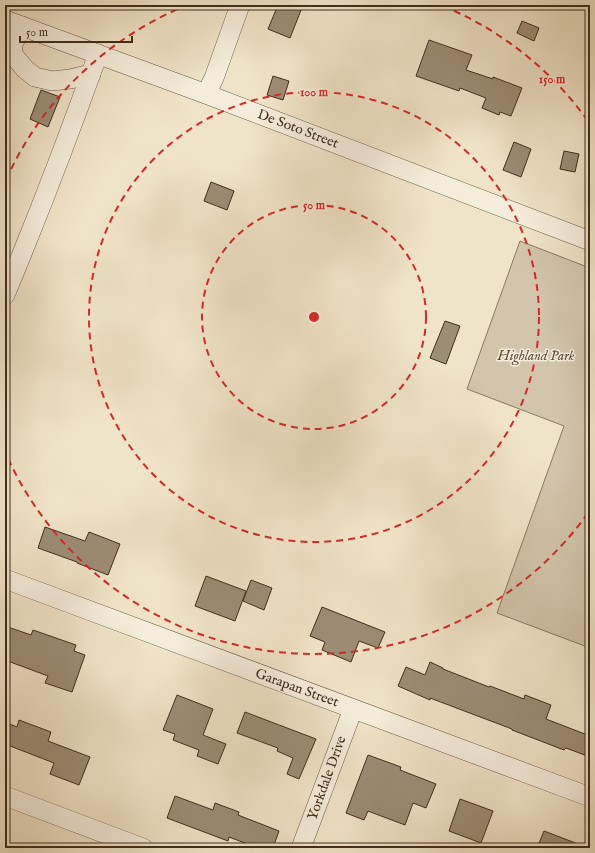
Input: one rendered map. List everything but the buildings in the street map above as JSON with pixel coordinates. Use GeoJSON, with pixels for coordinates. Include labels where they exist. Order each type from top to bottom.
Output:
{"type":"FeatureCollection","features":[{"type":"Feature","properties":{"kind":"street"},"geometry":{"type":"LineString","coordinates":[[206,94],[214,78],[240,5]]}},
{"type":"Feature","properties":{"kind":"street"},"geometry":{"type":"LineString","coordinates":[[14,23],[12,46],[14,56],[25,69],[35,77],[52,81],[70,79],[91,74]]}},
{"type":"Feature","properties":{"kind":"street","name":"De Soto Street"},"geometry":{"type":"LineString","coordinates":[[14,23],[206,94],[590,241]]}},
{"type":"Feature","properties":{"kind":"street"},"geometry":{"type":"LineString","coordinates":[[5,296],[98,54]]}},
{"type":"Feature","properties":{"kind":"street","name":"Garapan Street"},"geometry":{"type":"LineString","coordinates":[[5,580],[590,797]]}},
{"type":"Feature","properties":{"kind":"street","name":"Yorkdale Drive"},"geometry":{"type":"LineString","coordinates":[[301,848],[353,708]]}},
{"type":"Feature","properties":{"kind":"street"},"geometry":{"type":"LineString","coordinates":[[5,796],[143,848]]}},
{"type":"Feature","properties":{"kind":"green space","name":"Highland Park"},"geometry":{"type":"Polygon","coordinates":[[[520,241],[590,268],[590,648],[497,613],[564,426],[467,389],[520,241]]]}}]}
